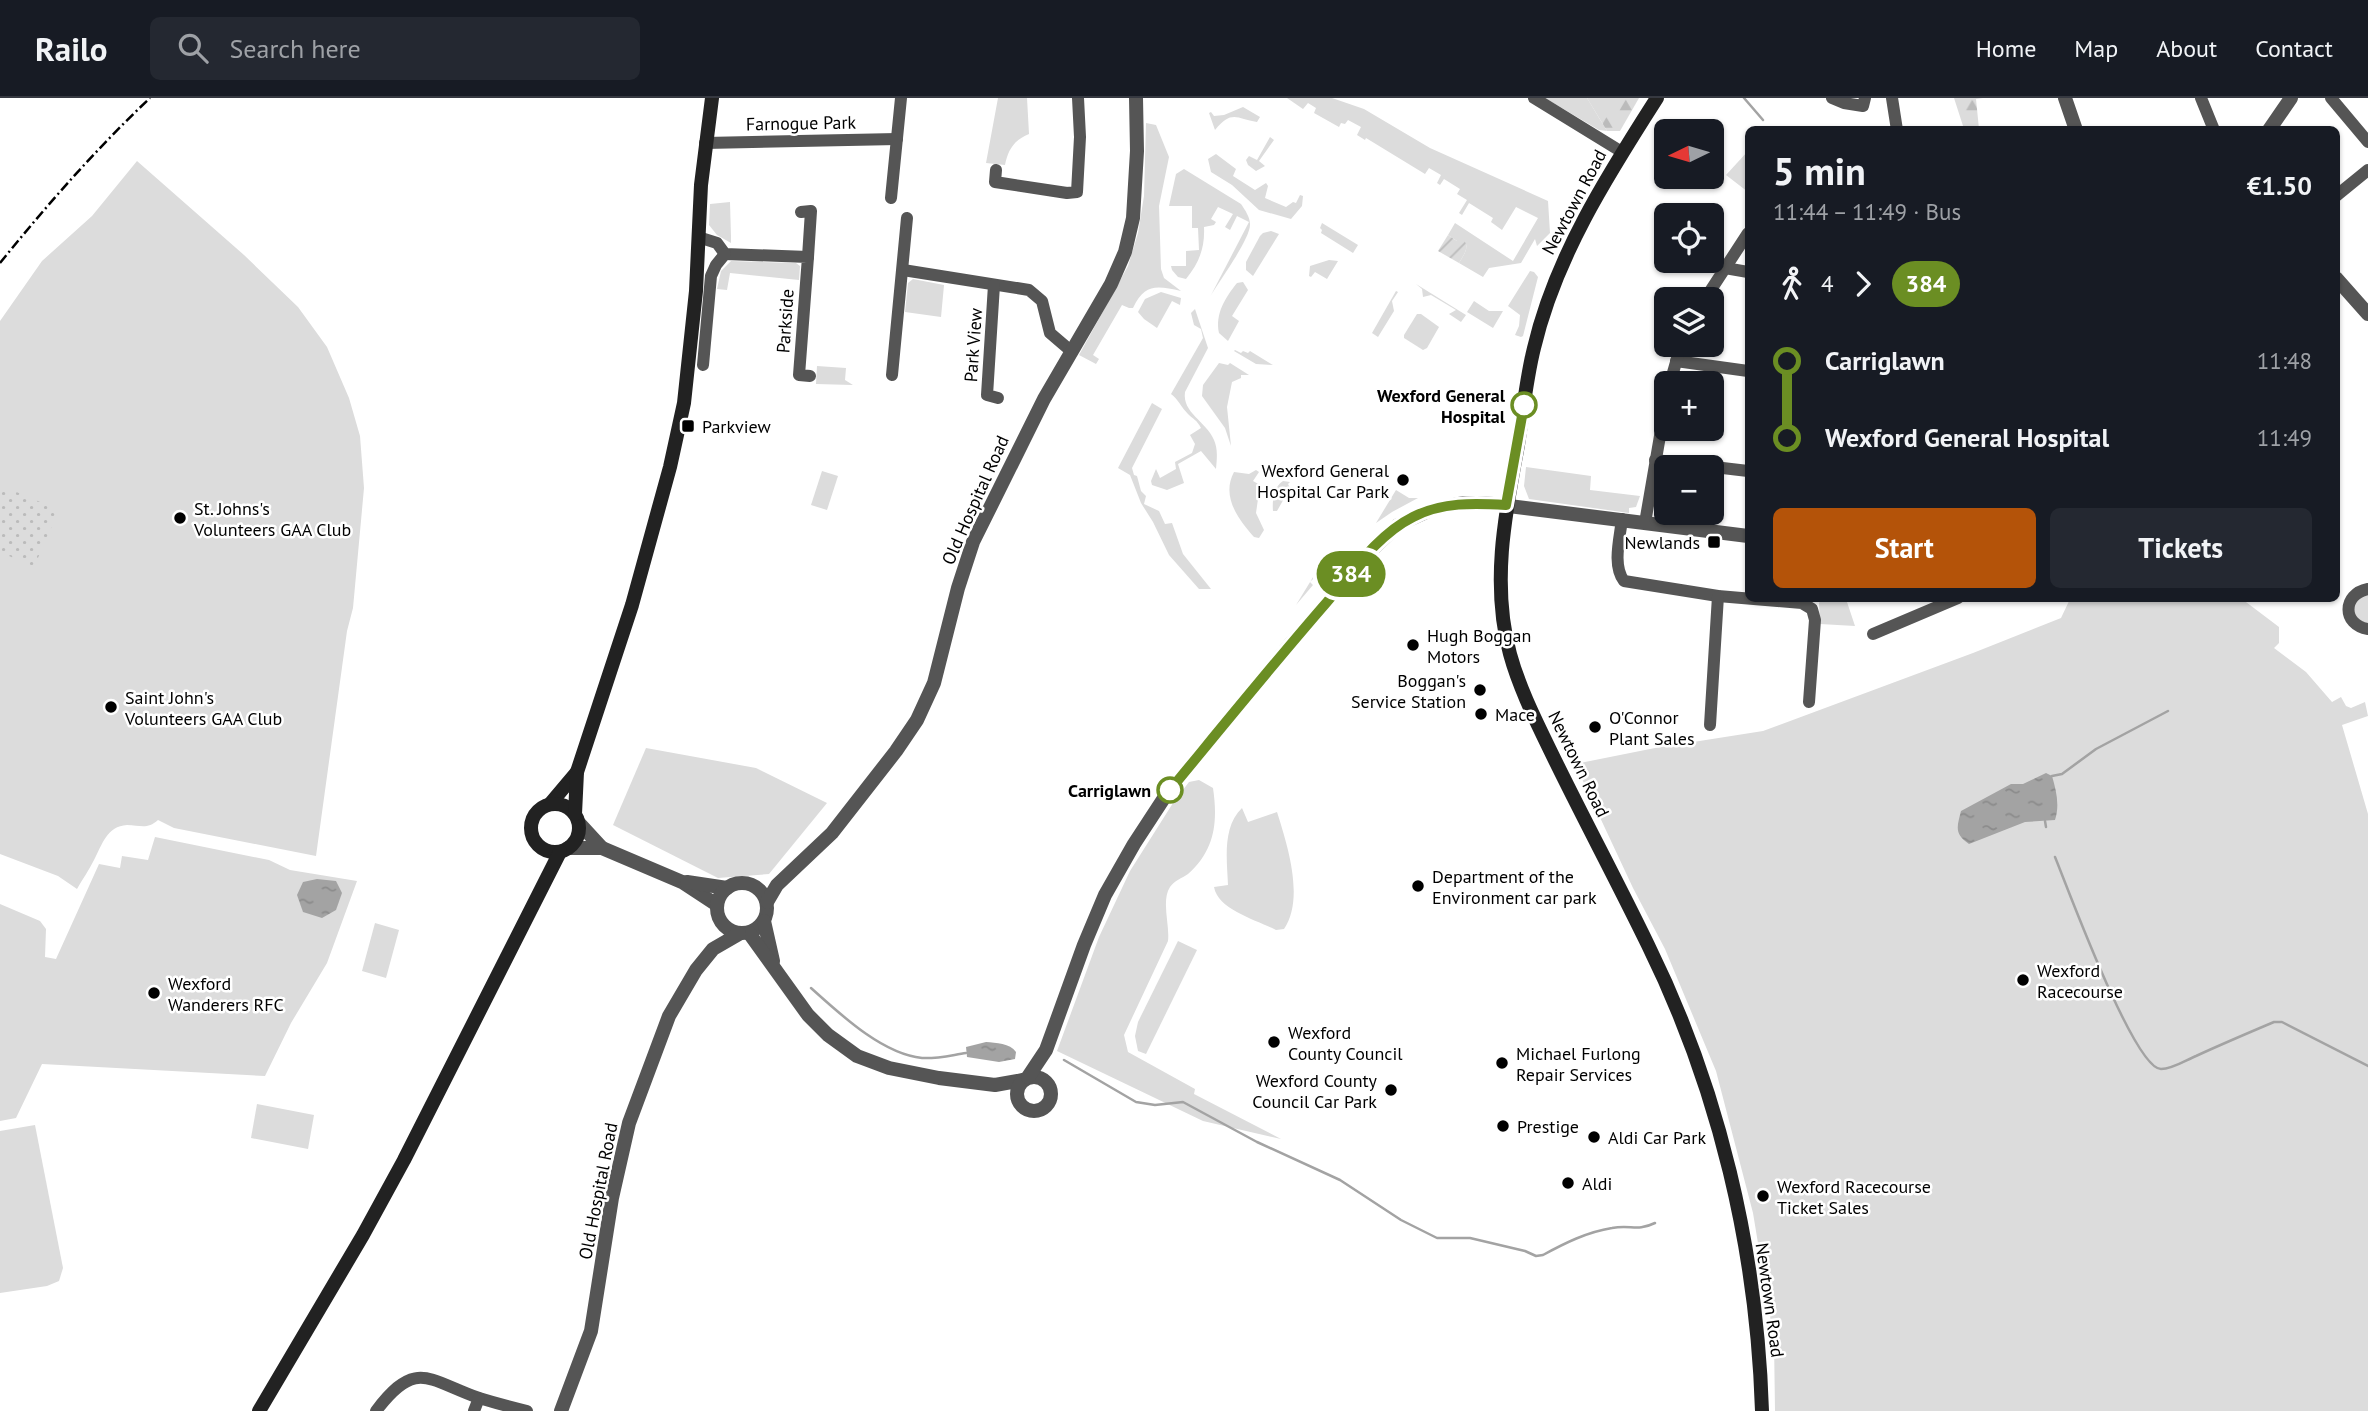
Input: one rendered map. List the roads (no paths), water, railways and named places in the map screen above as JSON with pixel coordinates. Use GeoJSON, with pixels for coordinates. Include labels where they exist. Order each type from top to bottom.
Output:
{"type":"FeatureCollection","features":[{"type":"Feature","properties":{"kind":"main road"},"geometry":{"type":"LineString","coordinates":[[259,1411],[404,1160],[543,882],[579,833],[577,772],[632,604],[672,459],[684,403],[691,346],[705,143],[712,98]]}},
{"type":"Feature","properties":{"kind":"main road","name":"Newtown Road"},"geometry":{"type":"LineString","coordinates":[[1657,98],[1622,152],[1568,251],[1550,293],[1534,348],[1506,505],[1501,582],[1503,618],[1510,654],[1528,704],[1661,974],[1690,1043],[1717,1121],[1738,1211],[1752,1292],[1762,1411]]}},
{"type":"Feature","properties":{"kind":"main road"},"geometry":{"type":"LineString","coordinates":[[550,804],[577,772]]}},
{"type":"Feature","properties":{"kind":"main road"},"geometry":{"type":"LineString","coordinates":[[564,850],[550,852],[541,848],[531,832],[531,823],[542,807],[550,804],[569,808],[577,819]]}},
{"type":"Feature","properties":{"kind":"main road"},"geometry":{"type":"LineString","coordinates":[[541,848],[543,882]]}},
{"type":"Feature","properties":{"kind":"street"},"geometry":{"type":"LineString","coordinates":[[891,198],[901,98]]}},
{"type":"Feature","properties":{"kind":"street"},"geometry":{"type":"LineString","coordinates":[[996,170],[995,182],[1067,193],[1077,192],[1080,137],[1078,98]]}},
{"type":"Feature","properties":{"kind":"street","name":"Old Hospital Road"},"geometry":{"type":"LineString","coordinates":[[766,902],[777,885],[832,833],[897,751],[934,683],[958,587],[973,542],[1044,399],[1111,284],[1125,252],[1133,218],[1137,151],[1136,98]]}},
{"type":"Feature","properties":{"kind":"street"},"geometry":{"type":"LineString","coordinates":[[1534,98],[1622,152]]}},
{"type":"Feature","properties":{"kind":"street"},"geometry":{"type":"LineString","coordinates":[[1832,98],[1863,106],[1865,98]]}},
{"type":"Feature","properties":{"kind":"street"},"geometry":{"type":"LineString","coordinates":[[1892,98],[1896,126]]}},
{"type":"Feature","properties":{"kind":"street"},"geometry":{"type":"LineString","coordinates":[[2065,98],[2075,126]]}},
{"type":"Feature","properties":{"kind":"street"},"geometry":{"type":"LineString","coordinates":[[2201,98],[2212,126]]}},
{"type":"Feature","properties":{"kind":"street"},"geometry":{"type":"LineString","coordinates":[[2272,126],[2291,98]]}},
{"type":"Feature","properties":{"kind":"street"},"geometry":{"type":"LineString","coordinates":[[2330,98],[2368,142]]}},
{"type":"Feature","properties":{"kind":"street","name":"Farnogue Park"},"geometry":{"type":"LineString","coordinates":[[705,143],[897,139]]}},
{"type":"Feature","properties":{"kind":"street"},"geometry":{"type":"LineString","coordinates":[[2340,193],[2368,170]]}},
{"type":"Feature","properties":{"kind":"street","name":"Parkside"},"geometry":{"type":"LineString","coordinates":[[801,212],[811,211],[799,375],[810,376]]}},
{"type":"Feature","properties":{"kind":"street"},"geometry":{"type":"LineString","coordinates":[[892,375],[907,218]]}},
{"type":"Feature","properties":{"kind":"street"},"geometry":{"type":"LineString","coordinates":[[698,237],[717,243],[725,254]]}},
{"type":"Feature","properties":{"kind":"street"},"geometry":{"type":"LineString","coordinates":[[1713,287],[1745,238]]}},
{"type":"Feature","properties":{"kind":"street"},"geometry":{"type":"LineString","coordinates":[[725,254],[808,257]]}},
{"type":"Feature","properties":{"kind":"street"},"geometry":{"type":"LineString","coordinates":[[703,365],[711,276],[725,254]]}},
{"type":"Feature","properties":{"kind":"street"},"geometry":{"type":"LineString","coordinates":[[1725,268],[1745,271]]}},
{"type":"Feature","properties":{"kind":"street","name":"Park View"},"geometry":{"type":"LineString","coordinates":[[903,270],[1029,290],[1042,301],[1050,333],[1070,351]]}},
{"type":"Feature","properties":{"kind":"street"},"geometry":{"type":"LineString","coordinates":[[2340,282],[2368,314]]}},
{"type":"Feature","properties":{"kind":"street","name":"Park View"},"geometry":{"type":"LineString","coordinates":[[994,285],[987,395],[998,398]]}},
{"type":"Feature","properties":{"kind":"street"},"geometry":{"type":"LineString","coordinates":[[1673,371],[1677,357]]}},
{"type":"Feature","properties":{"kind":"street"},"geometry":{"type":"LineString","coordinates":[[1676,361],[1745,371]]}},
{"type":"Feature","properties":{"kind":"street"},"geometry":{"type":"LineString","coordinates":[[1724,468],[1745,471]]}},
{"type":"Feature","properties":{"kind":"street"},"geometry":{"type":"LineString","coordinates":[[1645,523],[1654,471]]}},
{"type":"Feature","properties":{"kind":"street"},"geometry":{"type":"LineString","coordinates":[[1017,1099],[1018,1086],[1046,1050],[1096,916],[1134,844],[1168,792],[1292,642],[1374,548],[1398,526],[1415,516],[1463,503],[1506,505],[1745,536]]}},
{"type":"Feature","properties":{"kind":"street"},"geometry":{"type":"LineString","coordinates":[[1622,519],[1618,564],[1619,574],[1624,581],[1745,598]]}},
{"type":"Feature","properties":{"kind":"street"},"geometry":{"type":"LineString","coordinates":[[2368,590],[2352,597],[2348,610],[2353,621],[2368,629]]}},
{"type":"Feature","properties":{"kind":"street"},"geometry":{"type":"LineString","coordinates":[[1710,725],[1718,596]]}},
{"type":"Feature","properties":{"kind":"street"},"geometry":{"type":"LineString","coordinates":[[1790,602],[1802,603],[1812,609],[1815,620],[1809,702]]}},
{"type":"Feature","properties":{"kind":"street"},"geometry":{"type":"LineString","coordinates":[[1872,634],[1948,602]]}},
{"type":"Feature","properties":{"kind":"street"},"geometry":{"type":"LineString","coordinates":[[577,819],[602,848]]}},
{"type":"Feature","properties":{"kind":"street"},"geometry":{"type":"LineString","coordinates":[[564,850],[602,848],[682,882],[717,905]]}},
{"type":"Feature","properties":{"kind":"street"},"geometry":{"type":"LineString","coordinates":[[682,882],[727,888]]}},
{"type":"Feature","properties":{"kind":"street"},"geometry":{"type":"LineString","coordinates":[[755,886],[766,902],[764,921],[757,929],[743,933],[729,930],[722,924],[717,905],[720,895],[727,888],[746,883],[755,886],[777,885]]}},
{"type":"Feature","properties":{"kind":"street"},"geometry":{"type":"LineString","coordinates":[[764,921],[774,965]]}},
{"type":"Feature","properties":{"kind":"street","name":"Old Hospital Road"},"geometry":{"type":"LineString","coordinates":[[561,1411],[591,1331],[612,1198],[629,1123],[669,1016],[696,970],[713,949],[722,924]]}},
{"type":"Feature","properties":{"kind":"street"},"geometry":{"type":"LineString","coordinates":[[743,933],[774,965],[808,1015],[828,1035],[857,1056],[889,1068],[939,1078],[995,1085],[1042,1078],[1047,1082]]}},
{"type":"Feature","properties":{"kind":"street","name":"Old Hospital Road"},"geometry":{"type":"LineString","coordinates":[[713,949],[743,933]]}},
{"type":"Feature","properties":{"kind":"street"},"geometry":{"type":"LineString","coordinates":[[995,1085],[1017,1099],[1026,1109],[1032,1111],[1045,1107],[1051,1095],[1047,1082],[1046,1050]]}},
{"type":"Feature","properties":{"kind":"street"},"geometry":{"type":"LineString","coordinates":[[376,1411],[387,1395],[403,1381],[416,1377],[433,1378],[479,1398],[527,1411]]}},
{"type":"Feature","properties":{"kind":"street"},"geometry":{"type":"LineString","coordinates":[[474,1411],[479,1398]]}},
{"type":"Feature","properties":{"kind":"water"},"geometry":{"type":"Polygon","coordinates":[[[2046,773],[2052,776],[2056,792],[2055,820],[2025,822],[1969,844],[1961,837],[1958,826],[1961,811],[2011,784],[2023,784],[2046,773]]]}},
{"type":"Feature","properties":{"kind":"water"},"geometry":{"type":"Polygon","coordinates":[[[317,879],[336,881],[342,893],[336,910],[322,918],[303,912],[297,895],[303,882],[317,879]]]}},
{"type":"Feature","properties":{"kind":"water"},"geometry":{"type":"Polygon","coordinates":[[[986,1042],[1010,1047],[1016,1052],[1015,1059],[999,1062],[967,1057],[966,1047],[986,1042]]]}},
{"type":"Feature","properties":{"kind":"waterway"},"geometry":{"type":"LineString","coordinates":[[1744,98],[1763,120]]}},
{"type":"Feature","properties":{"kind":"waterway"},"geometry":{"type":"LineString","coordinates":[[2052,776],[2062,774],[2096,749],[2168,711]]}},
{"type":"Feature","properties":{"kind":"waterway"},"geometry":{"type":"LineString","coordinates":[[2045,821],[2046,827]]}},
{"type":"Feature","properties":{"kind":"waterway"},"geometry":{"type":"LineString","coordinates":[[2055,857],[2102,974],[2135,1040],[2149,1061],[2161,1069],[2166,1069],[2274,1022],[2282,1022],[2368,1066]]}},
{"type":"Feature","properties":{"kind":"waterway"},"geometry":{"type":"LineString","coordinates":[[811,988],[862,1031],[892,1049],[922,1058],[966,1053]]}},
{"type":"Feature","properties":{"kind":"waterway"},"geometry":{"type":"LineString","coordinates":[[1064,1060],[1136,1102],[1155,1105],[1183,1102],[1257,1142],[1340,1180],[1401,1220],[1437,1238],[1470,1238],[1536,1256],[1594,1232],[1619,1227],[1643,1227],[1655,1223]]}},
{"type":"Feature","properties":{"kind":"railway"},"geometry":{"type":"LineString","coordinates":[[0,263],[72,178],[150,98]]}},
{"type":"Feature","properties":{"kind":"place","name":"Wexford General Hospital"},"geometry":{"type":"Point","coordinates":[1524,405]}},
{"type":"Feature","properties":{"kind":"place","name":"Parkview"},"geometry":{"type":"Point","coordinates":[688,426]}},
{"type":"Feature","properties":{"kind":"place","name":"Wexford General Hospital Car Park"},"geometry":{"type":"Point","coordinates":[1403,480]}},
{"type":"Feature","properties":{"kind":"place","name":"St. Johns's Volunteers GAA Club"},"geometry":{"type":"Point","coordinates":[180,518]}},
{"type":"Feature","properties":{"kind":"place","name":"Newlands"},"geometry":{"type":"Point","coordinates":[1714,542]}},
{"type":"Feature","properties":{"kind":"place","name":"Hugh Boggan Motors"},"geometry":{"type":"Point","coordinates":[1413,645]}},
{"type":"Feature","properties":{"kind":"place","name":"Boggan's Service Station"},"geometry":{"type":"Point","coordinates":[1480,690]}},
{"type":"Feature","properties":{"kind":"place","name":"Saint John's Volunteers GAA Club"},"geometry":{"type":"Point","coordinates":[111,707]}},
{"type":"Feature","properties":{"kind":"place","name":"Mace"},"geometry":{"type":"Point","coordinates":[1481,714]}},
{"type":"Feature","properties":{"kind":"place","name":"O'Connor Plant Sales"},"geometry":{"type":"Point","coordinates":[1595,727]}},
{"type":"Feature","properties":{"kind":"place","name":"Carriglawn"},"geometry":{"type":"Point","coordinates":[1170,790]}},
{"type":"Feature","properties":{"kind":"place","name":"Department of the Environment car park"},"geometry":{"type":"Point","coordinates":[1418,886]}},
{"type":"Feature","properties":{"kind":"place","name":"Wexford Racecourse"},"geometry":{"type":"Point","coordinates":[2023,980]}},
{"type":"Feature","properties":{"kind":"place","name":"Wexford Wanderers RFC"},"geometry":{"type":"Point","coordinates":[154,993]}},
{"type":"Feature","properties":{"kind":"place","name":"Wexford County Council"},"geometry":{"type":"Point","coordinates":[1274,1042]}},
{"type":"Feature","properties":{"kind":"place","name":"Michael Furlong Repair Services"},"geometry":{"type":"Point","coordinates":[1502,1063]}},
{"type":"Feature","properties":{"kind":"place","name":"Wexford County Council Car Park"},"geometry":{"type":"Point","coordinates":[1391,1090]}},
{"type":"Feature","properties":{"kind":"place","name":"Prestige"},"geometry":{"type":"Point","coordinates":[1503,1126]}},
{"type":"Feature","properties":{"kind":"place","name":"Aldi Car Park"},"geometry":{"type":"Point","coordinates":[1594,1137]}},
{"type":"Feature","properties":{"kind":"place","name":"Aldi"},"geometry":{"type":"Point","coordinates":[1568,1183]}},
{"type":"Feature","properties":{"kind":"place","name":"Wexford Racecourse Ticket Sales"},"geometry":{"type":"Point","coordinates":[1763,1196]}}]}
